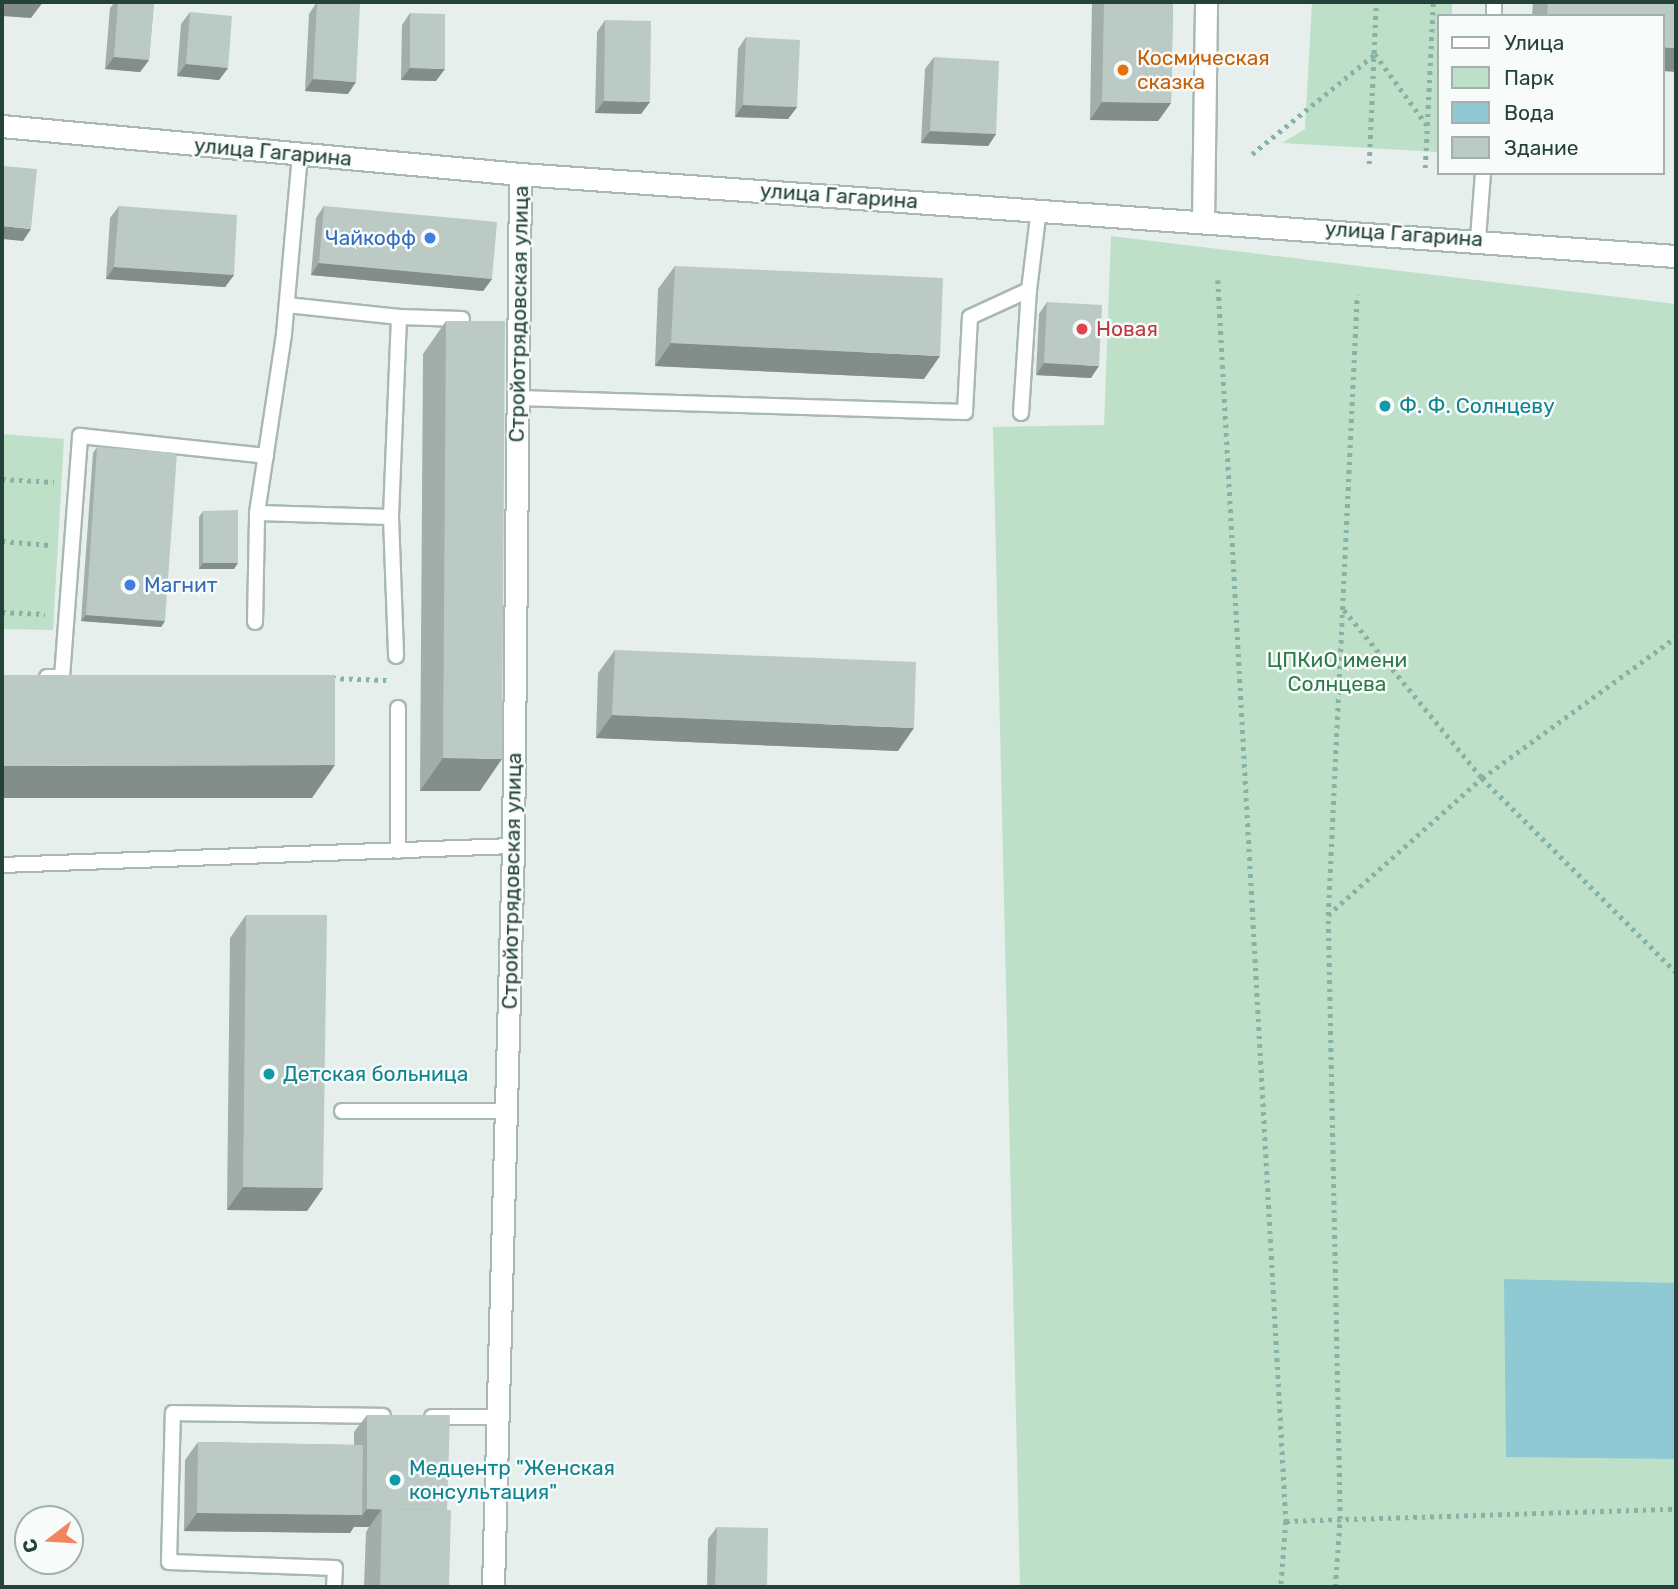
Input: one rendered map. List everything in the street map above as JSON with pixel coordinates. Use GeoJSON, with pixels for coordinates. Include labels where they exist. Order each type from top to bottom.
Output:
{"type":"FeatureCollection","features":[{"type":"Feature","properties":{"kind":"main road"},"geometry":{"type":"LineString","coordinates":[[1203,221],[1206,2]]}},
{"type":"Feature","properties":{"kind":"main road","name":"улица Гагарина"},"geometry":{"type":"LineString","coordinates":[[2,126],[520,174],[1478,239],[1676,256]]}},
{"type":"Feature","properties":{"kind":"main road","name":"Стройотрядовская улица"},"geometry":{"type":"LineString","coordinates":[[493,1587],[513,846],[520,174]]}},
{"type":"Feature","properties":{"kind":"lane"},"geometry":{"type":"LineString","coordinates":[[255,622],[257,513],[287,305],[300,155]]}},
{"type":"Feature","properties":{"kind":"lane"},"geometry":{"type":"LineString","coordinates":[[1478,239],[1483,175]]}},
{"type":"Feature","properties":{"kind":"lane"},"geometry":{"type":"LineString","coordinates":[[1021,413],[1029,290],[1039,209]]}},
{"type":"Feature","properties":{"kind":"lane"},"geometry":{"type":"LineString","coordinates":[[518,398],[965,412],[970,317],[1029,290]]}},
{"type":"Feature","properties":{"kind":"lane"},"geometry":{"type":"LineString","coordinates":[[287,305],[400,317],[462,318]]}},
{"type":"Feature","properties":{"kind":"lane"},"geometry":{"type":"LineString","coordinates":[[396,656],[391,517],[400,317]]}},
{"type":"Feature","properties":{"kind":"lane"},"geometry":{"type":"LineString","coordinates":[[26,677],[69,677],[66,615],[80,436],[266,456]]}},
{"type":"Feature","properties":{"kind":"lane"},"geometry":{"type":"LineString","coordinates":[[257,513],[391,517]]}},
{"type":"Feature","properties":{"kind":"lane"},"geometry":{"type":"LineString","coordinates":[[398,708],[398,850]]}},
{"type":"Feature","properties":{"kind":"lane"},"geometry":{"type":"LineString","coordinates":[[2,865],[513,846]]}},
{"type":"Feature","properties":{"kind":"lane"},"geometry":{"type":"LineString","coordinates":[[342,1111],[506,1111]]}},
{"type":"Feature","properties":{"kind":"lane"},"geometry":{"type":"LineString","coordinates":[[334,1587],[335,1569],[169,1562],[173,1413],[498,1418]]}},
{"type":"Feature","properties":{"kind":"path"},"geometry":{"type":"LineString","coordinates":[[1369,163],[1376,2]]}},
{"type":"Feature","properties":{"kind":"path"},"geometry":{"type":"LineString","coordinates":[[1425,168],[1433,2]]}},
{"type":"Feature","properties":{"kind":"path"},"geometry":{"type":"LineString","coordinates":[[1375,54],[1427,125]]}},
{"type":"Feature","properties":{"kind":"path"},"geometry":{"type":"LineString","coordinates":[[1252,154],[1375,54]]}},
{"type":"Feature","properties":{"kind":"path"},"geometry":{"type":"LineString","coordinates":[[1218,280],[1286,1521],[1281,1587]]}},
{"type":"Feature","properties":{"kind":"path"},"geometry":{"type":"LineString","coordinates":[[1335,1587],[1340,1519],[1328,915],[1357,295]]}},
{"type":"Feature","properties":{"kind":"path"},"geometry":{"type":"LineString","coordinates":[[2,479],[76,484]]}},
{"type":"Feature","properties":{"kind":"path"},"geometry":{"type":"LineString","coordinates":[[2,541],[72,547]]}},
{"type":"Feature","properties":{"kind":"path"},"geometry":{"type":"LineString","coordinates":[[1343,609],[1482,778],[1676,972]]}},
{"type":"Feature","properties":{"kind":"path"},"geometry":{"type":"LineString","coordinates":[[2,612],[66,615]]}},
{"type":"Feature","properties":{"kind":"path"},"geometry":{"type":"LineString","coordinates":[[1328,915],[1482,778],[1676,638]]}},
{"type":"Feature","properties":{"kind":"path"},"geometry":{"type":"LineString","coordinates":[[332,678],[397,680]]}},
{"type":"Feature","properties":{"kind":"path"},"geometry":{"type":"LineString","coordinates":[[1286,1521],[1676,1509]]}},
{"type":"Feature","properties":{"kind":"green space"},"geometry":{"type":"Polygon","coordinates":[[[1312,2],[1452,2],[1452,14],[1436,14],[1436,152],[1282,143],[1305,129],[1312,2]]]}},
{"type":"Feature","properties":{"kind":"green space","name":"ЦПКиО имени Солнцева"},"geometry":{"type":"Polygon","coordinates":[[[1111,236],[1676,304],[1676,1587],[1020,1587],[993,427],[1104,425],[1111,236]]]}},
{"type":"Feature","properties":{"kind":"green space"},"geometry":{"type":"Polygon","coordinates":[[[2,434],[64,439],[53,630],[2,629],[2,434]]]}},
{"type":"Feature","properties":{"kind":"water"},"geometry":{"type":"Polygon","coordinates":[[[1504,1279],[1676,1283],[1676,1459],[1506,1457],[1504,1279]]]}},
{"type":"Feature","properties":{"kind":"building"},"geometry":{"type":"Polygon","coordinates":[[[118,2],[154,2],[149,60],[114,57],[118,2]]]}},
{"type":"Feature","properties":{"kind":"building"},"geometry":{"type":"Polygon","coordinates":[[[317,2],[360,4],[356,82],[313,79],[317,2]]]}},
{"type":"Feature","properties":{"kind":"building"},"geometry":{"type":"Polygon","coordinates":[[[1104,2],[1173,2],[1171,103],[1102,102],[1104,2]]]}},
{"type":"Feature","properties":{"kind":"building"},"geometry":{"type":"Polygon","coordinates":[[[1548,2],[1676,2],[1676,48],[1664,47],[1664,14],[1547,14],[1548,2]]]}},
{"type":"Feature","properties":{"kind":"building"},"geometry":{"type":"Polygon","coordinates":[[[190,12],[232,16],[228,68],[186,64],[190,12]]]}},
{"type":"Feature","properties":{"kind":"building"},"geometry":{"type":"Polygon","coordinates":[[[410,13],[445,14],[445,69],[410,68],[410,13]]]}},
{"type":"Feature","properties":{"kind":"building"},"geometry":{"type":"Polygon","coordinates":[[[605,20],[651,21],[650,102],[604,101],[605,20]]]}},
{"type":"Feature","properties":{"kind":"building"},"geometry":{"type":"Polygon","coordinates":[[[746,37],[800,40],[797,107],[743,105],[746,37]]]}},
{"type":"Feature","properties":{"kind":"building"},"geometry":{"type":"Polygon","coordinates":[[[934,57],[999,61],[996,134],[930,131],[934,57]]]}},
{"type":"Feature","properties":{"kind":"building"},"geometry":{"type":"Polygon","coordinates":[[[2,166],[37,169],[31,229],[2,226],[2,166]]]}},
{"type":"Feature","properties":{"kind":"building"},"geometry":{"type":"Polygon","coordinates":[[[119,206],[237,215],[234,275],[114,267],[119,206]]]}},
{"type":"Feature","properties":{"kind":"building"},"geometry":{"type":"Polygon","coordinates":[[[324,206],[497,222],[492,279],[319,263],[324,206]]]}},
{"type":"Feature","properties":{"kind":"building"},"geometry":{"type":"Polygon","coordinates":[[[675,266],[943,278],[940,356],[671,343],[675,266]]]}},
{"type":"Feature","properties":{"kind":"building"},"geometry":{"type":"Polygon","coordinates":[[[1047,302],[1102,305],[1099,366],[1044,363],[1047,302]]]}},
{"type":"Feature","properties":{"kind":"building"},"geometry":{"type":"Polygon","coordinates":[[[446,321],[505,321],[502,759],[443,758],[446,321]]]}},
{"type":"Feature","properties":{"kind":"building"},"geometry":{"type":"Polygon","coordinates":[[[97,447],[177,453],[165,621],[86,615],[97,447]]]}},
{"type":"Feature","properties":{"kind":"building"},"geometry":{"type":"Polygon","coordinates":[[[238,510],[238,563],[203,563],[203,511],[238,510]]]}},
{"type":"Feature","properties":{"kind":"building"},"geometry":{"type":"Polygon","coordinates":[[[615,650],[916,662],[914,728],[612,715],[615,650]]]}},
{"type":"Feature","properties":{"kind":"building"},"geometry":{"type":"Polygon","coordinates":[[[2,675],[335,675],[335,765],[2,766],[2,675]]]}},
{"type":"Feature","properties":{"kind":"building","name":"Детская больница"},"geometry":{"type":"Polygon","coordinates":[[[246,915],[327,915],[323,1188],[243,1187],[246,915]]]}},
{"type":"Feature","properties":{"kind":"building","name":"Медцентр \"Женская консультация\""},"geometry":{"type":"Polygon","coordinates":[[[367,1415],[450,1415],[447,1510],[367,1509],[367,1415]]]}},
{"type":"Feature","properties":{"kind":"building"},"geometry":{"type":"Polygon","coordinates":[[[198,1442],[363,1445],[362,1515],[197,1513],[198,1442]]]}},
{"type":"Feature","properties":{"kind":"building"},"geometry":{"type":"Polygon","coordinates":[[[382,1509],[451,1510],[449,1587],[380,1587],[382,1509]]]}},
{"type":"Feature","properties":{"kind":"building"},"geometry":{"type":"Polygon","coordinates":[[[717,1527],[768,1528],[767,1587],[715,1587],[717,1527]]]}},
{"type":"Feature","properties":{"kind":"place","name":"Космическая сказка"},"geometry":{"type":"Point","coordinates":[1123,70]}},
{"type":"Feature","properties":{"kind":"place","name":"Чайкофф"},"geometry":{"type":"Point","coordinates":[430,238]}},
{"type":"Feature","properties":{"kind":"place","name":"Новая"},"geometry":{"type":"Point","coordinates":[1082,329]}},
{"type":"Feature","properties":{"kind":"place","name":"Ф. Ф. Солнцеву"},"geometry":{"type":"Point","coordinates":[1385,406]}},
{"type":"Feature","properties":{"kind":"place","name":"Магнит"},"geometry":{"type":"Point","coordinates":[130,585]}},
{"type":"Feature","properties":{"kind":"place","name":"Детская больница"},"geometry":{"type":"Point","coordinates":[269,1074]}},
{"type":"Feature","properties":{"kind":"place","name":"Медцентр \"Женская консультация\""},"geometry":{"type":"Point","coordinates":[395,1480]}}]}
